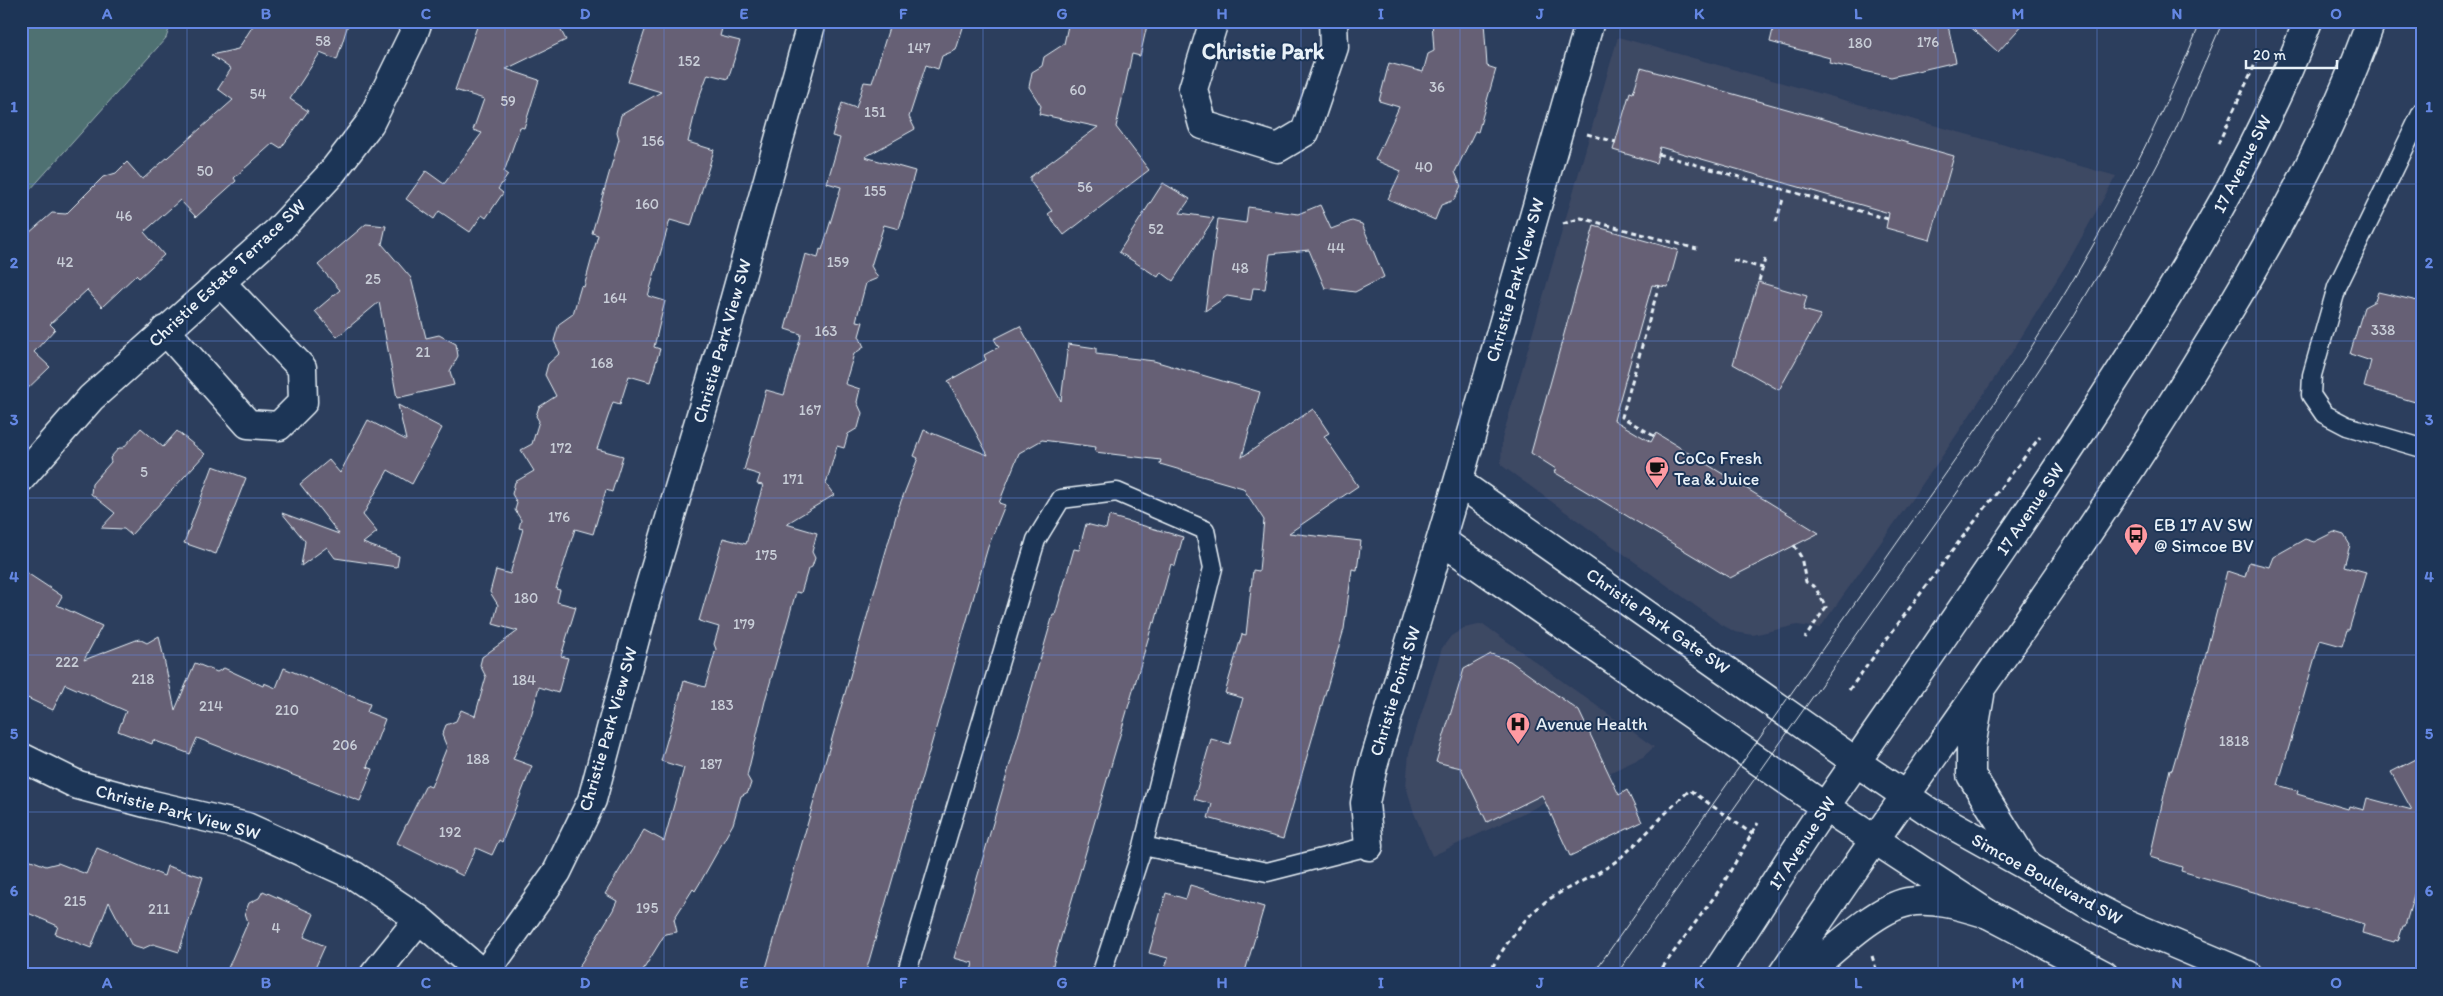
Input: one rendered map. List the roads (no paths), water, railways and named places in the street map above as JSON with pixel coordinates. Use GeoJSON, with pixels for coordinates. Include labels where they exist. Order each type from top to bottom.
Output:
{"type":"FeatureCollection","features":[{"type":"Feature","properties":{"kind":"street","name":"Christie Estate Terrace SW"},"geometry":{"type":"LineString","coordinates":[[21,478],[90,398],[278,231],[330,175],[370,124],[418,21]]}},
{"type":"Feature","properties":{"kind":"street","name":"Christie Park View SW"},"geometry":{"type":"LineString","coordinates":[[21,757],[78,785],[247,827],[355,876],[418,920],[484,975],[557,872],[592,800],[643,608],[725,334],[812,21]]}},
{"type":"Feature","properties":{"kind":"street"},"geometry":{"type":"LineString","coordinates":[[1214,21],[1194,89],[1203,124],[1278,148],[1305,132],[1334,47],[1333,21]]}},
{"type":"Feature","properties":{"kind":"street","name":"Christie Park View SW"},"geometry":{"type":"LineString","coordinates":[[1441,540],[1590,21]]}},
{"type":"Feature","properties":{"kind":"street","name":"17 Avenue SW"},"geometry":{"type":"LineString","coordinates":[[1715,975],[1825,807],[2033,506],[2134,352],[2221,207],[2263,123],[2308,21]]}},
{"type":"Feature","properties":{"kind":"street"},"geometry":{"type":"LineString","coordinates":[[1782,975],[1874,838],[1981,689],[2153,436],[2235,301],[2301,183],[2360,51],[2371,21]]}},
{"type":"Feature","properties":{"kind":"street"},"geometry":{"type":"LineString","coordinates":[[165,330],[248,424],[279,426],[303,402],[302,368],[220,282]]}},
{"type":"Feature","properties":{"kind":"street","name":"Christie Park Gate SW"},"geometry":{"type":"LineString","coordinates":[[1458,482],[1856,762]]}},
{"type":"Feature","properties":{"kind":"street"},"geometry":{"type":"LineString","coordinates":[[1441,540],[1825,807],[1988,914],[2104,975]]}},
{"type":"Feature","properties":{"kind":"street","name":"Christie Point SW"},"geometry":{"type":"LineString","coordinates":[[1369,846],[1365,803],[1373,766],[1441,540]]}},
{"type":"Feature","properties":{"kind":"street"},"geometry":{"type":"LineString","coordinates":[[1981,689],[1971,747],[1971,775],[2028,867]]}},
{"type":"Feature","properties":{"kind":"street","name":"Simcoe Boulevard SW"},"geometry":{"type":"LineString","coordinates":[[1856,762],[1930,813],[2028,867],[2086,903],[2125,923],[2248,975]]}},
{"type":"Feature","properties":{"kind":"street"},"geometry":{"type":"LineString","coordinates":[[1804,975],[1866,923],[1885,911],[1908,902],[1940,903],[1988,914]]}},
{"type":"Feature","properties":{"kind":"street"},"geometry":{"type":"LineString","coordinates":[[374,975],[418,920]]}},
{"type":"Feature","properties":{"kind":"lane"},"geometry":{"type":"LineString","coordinates":[[2422,112],[2336,287],[2312,375],[2311,395],[2324,414],[2346,426],[2422,448]]}},
{"type":"Feature","properties":{"kind":"lane"},"geometry":{"type":"LineString","coordinates":[[906,975],[1036,540],[1061,499],[1117,492],[1205,530],[1213,568],[1142,846],[1101,975]]}},
{"type":"Feature","properties":{"kind":"lane"},"geometry":{"type":"LineString","coordinates":[[1142,846],[1267,872],[1369,846]]}},
{"type":"Feature","properties":{"kind":"tram line"},"geometry":{"type":"LineString","coordinates":[[1592,975],[1962,451],[2042,330],[2068,289],[2122,192],[2164,108],[2201,21]]}},
{"type":"Feature","properties":{"kind":"tram line"},"geometry":{"type":"LineString","coordinates":[[1616,975],[1971,473],[2069,324],[2111,253],[2174,133],[2223,21]]}},
{"type":"Feature","properties":{"kind":"place","name":"CoCo Fresh Tea & Juice"},"geometry":{"type":"Point","coordinates":[1657,489]}},
{"type":"Feature","properties":{"kind":"place","name":"EB 17 AV SW @ Simcoe BV"},"geometry":{"type":"Point","coordinates":[2136,556]}},
{"type":"Feature","properties":{"kind":"place","name":"Avenue Health"},"geometry":{"type":"Point","coordinates":[1518,745]}},
{"type":"Feature","properties":{"kind":"district","name":"Christie Park"},"geometry":{"type":"Point","coordinates":[1263,51]}}]}
